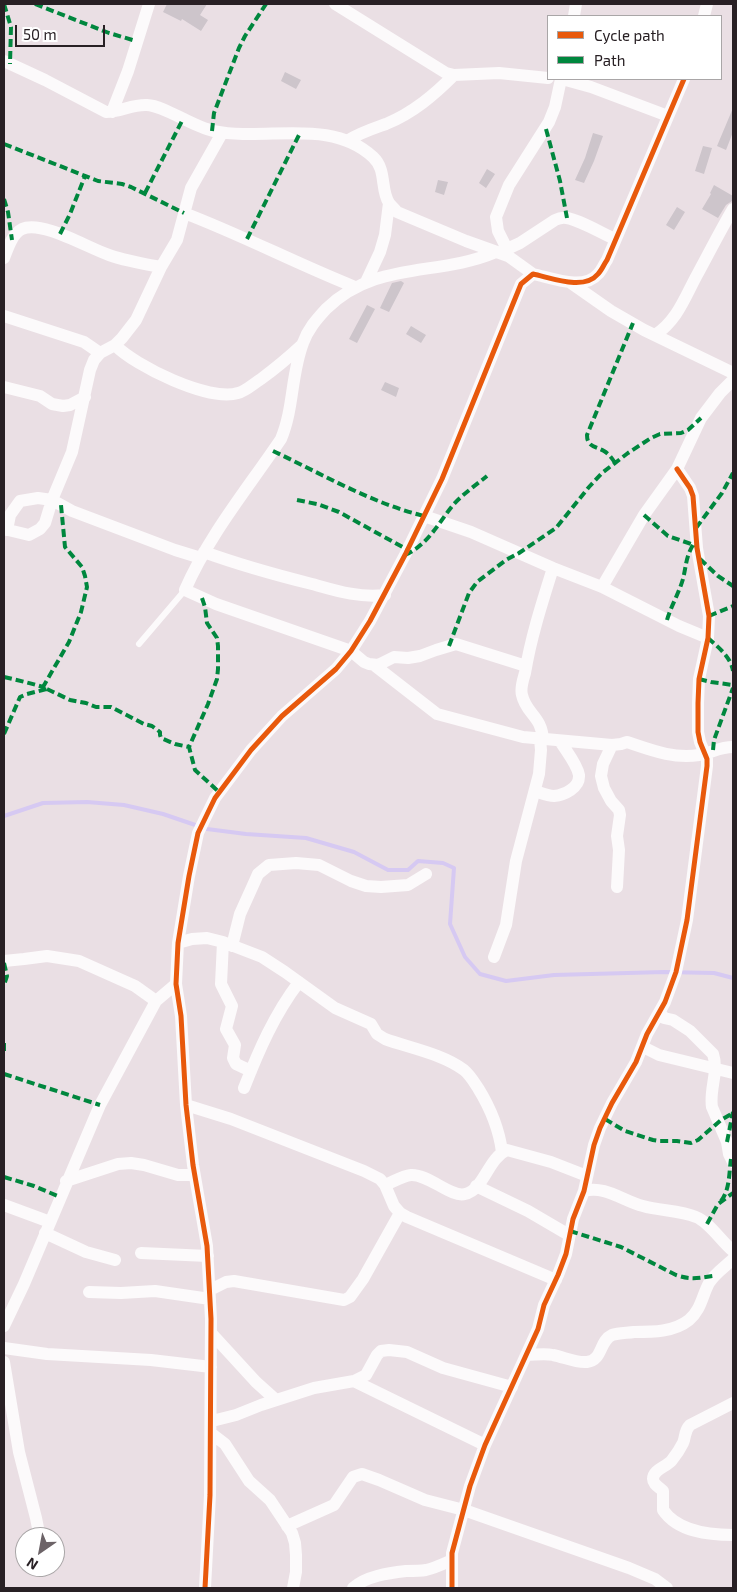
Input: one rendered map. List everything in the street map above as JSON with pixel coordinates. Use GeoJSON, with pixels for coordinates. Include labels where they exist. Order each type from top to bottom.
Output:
{"type":"FeatureCollection","features":[{"type":"Feature","properties":{"kind":"street"},"geometry":{"type":"LineString","coordinates":[[112,112],[128,71],[149,4]]}},
{"type":"Feature","properties":{"kind":"street"},"geometry":{"type":"LineString","coordinates":[[335,4],[400,43],[439,70],[454,75],[499,73],[547,78]]}},
{"type":"Feature","properties":{"kind":"street"},"geometry":{"type":"LineString","coordinates":[[4,62],[45,80],[98,109],[112,112],[139,105],[149,105],[199,127],[222,133],[312,133],[347,141],[374,158],[380,166],[384,190],[389,203],[397,212],[504,252],[533,274],[571,283],[585,283],[598,275],[607,260],[684,80]]}},
{"type":"Feature","properties":{"kind":"street"},"geometry":{"type":"LineString","coordinates":[[347,141],[364,131],[387,123],[414,108],[431,97],[454,75]]}},
{"type":"Feature","properties":{"kind":"street"},"geometry":{"type":"LineString","coordinates":[[504,252],[496,218],[509,185],[549,122],[562,80]]}},
{"type":"Feature","properties":{"kind":"street"},"geometry":{"type":"LineString","coordinates":[[566,80],[592,87],[668,116]]}},
{"type":"Feature","properties":{"kind":"street"},"geometry":{"type":"LineString","coordinates":[[222,133],[191,188],[177,240],[161,267],[136,320],[115,345],[100,353],[94,360],[90,370],[72,452],[52,500],[44,523],[40,530],[29,535],[5,529],[10,516],[20,501],[38,498],[52,500],[72,512],[175,550],[203,555],[350,594],[372,597],[385,595]]}},
{"type":"Feature","properties":{"kind":"street"},"geometry":{"type":"LineString","coordinates":[[360,284],[380,252],[385,235],[389,203]]}},
{"type":"Feature","properties":{"kind":"street"},"geometry":{"type":"LineString","coordinates":[[654,335],[670,323],[681,306],[733,209]]}},
{"type":"Feature","properties":{"kind":"street"},"geometry":{"type":"LineString","coordinates":[[184,213],[314,270],[360,284]]}},
{"type":"Feature","properties":{"kind":"street"},"geometry":{"type":"LineString","coordinates":[[615,239],[576,221],[562,217],[504,252],[464,263],[387,275],[360,284],[335,301],[309,329],[302,345],[289,417],[281,439],[231,510],[203,555],[185,590],[216,604],[351,652],[364,662],[374,665],[437,714],[502,732],[541,740],[612,745],[627,742],[674,756],[705,754],[722,747],[733,747]]}},
{"type":"Feature","properties":{"kind":"street"},"geometry":{"type":"LineString","coordinates":[[4,258],[16,234],[30,228],[44,229],[60,234],[110,256],[161,267]]}},
{"type":"Feature","properties":{"kind":"street"},"geometry":{"type":"LineString","coordinates":[[205,1588],[210,1504],[212,1334],[208,1256],[194,1175],[186,1104],[181,1016],[176,984],[178,943],[198,833],[219,792],[265,733],[336,669],[351,652],[385,595],[442,479],[514,299],[521,284],[533,274]]}},
{"type":"Feature","properties":{"kind":"street"},"geometry":{"type":"LineString","coordinates":[[571,283],[611,311],[654,335],[733,373]]}},
{"type":"Feature","properties":{"kind":"street"},"geometry":{"type":"LineString","coordinates":[[4,316],[84,342],[100,353]]}},
{"type":"Feature","properties":{"kind":"street"},"geometry":{"type":"LineString","coordinates":[[115,345],[127,356],[183,385],[212,394],[228,395],[246,390],[284,363],[302,345]]}},
{"type":"Feature","properties":{"kind":"street"},"geometry":{"type":"LineString","coordinates":[[602,587],[644,514],[677,469],[701,418],[720,393],[733,380]]}},
{"type":"Feature","properties":{"kind":"street"},"geometry":{"type":"LineString","coordinates":[[4,387],[40,396],[52,404],[63,406],[70,405],[85,397]]}},
{"type":"Feature","properties":{"kind":"street"},"geometry":{"type":"LineString","coordinates":[[452,1588],[452,1554],[485,1445],[538,1328],[544,1305],[566,1254],[573,1219],[584,1191],[600,1128],[660,1012],[671,987],[679,960],[687,920],[706,779],[707,759],[698,732],[698,703],[699,679],[708,638],[709,616],[697,548],[693,496],[677,469]]}},
{"type":"Feature","properties":{"kind":"street"},"geometry":{"type":"LineString","coordinates":[[424,516],[471,532],[602,587],[679,626],[708,638]]}},
{"type":"Feature","properties":{"kind":"street"},"geometry":{"type":"LineString","coordinates":[[494,957],[506,925],[516,861],[535,791],[539,768],[543,730],[522,696],[522,688],[531,641],[553,568]]}},
{"type":"Feature","properties":{"kind":"street"},"geometry":{"type":"LineString","coordinates":[[374,665],[384,663],[394,657],[408,658],[420,656],[456,644],[526,666]]}},
{"type":"Feature","properties":{"kind":"street"},"geometry":{"type":"LineString","coordinates":[[535,791],[553,796],[570,791],[578,783],[578,774],[560,741]]}},
{"type":"Feature","properties":{"kind":"street"},"geometry":{"type":"LineString","coordinates":[[612,745],[603,764],[601,776],[604,788],[611,801],[619,810],[620,815],[617,836],[617,887]]}},
{"type":"Feature","properties":{"kind":"street"},"geometry":{"type":"LineString","coordinates":[[251,1071],[236,1064],[233,1058],[234,1045],[226,1029],[232,1006],[221,984],[228,944],[258,874],[269,865],[319,864],[351,881],[366,886],[381,887],[408,885],[426,874]]}},
{"type":"Feature","properties":{"kind":"street"},"geometry":{"type":"LineString","coordinates":[[178,943],[192,939],[207,938],[262,957],[335,1008],[371,1024],[377,1034],[385,1039],[440,1058],[465,1070],[492,1111],[502,1152]]}},
{"type":"Feature","properties":{"kind":"street"},"geometry":{"type":"LineString","coordinates":[[4,960],[48,956],[79,961],[135,986],[156,1001]]}},
{"type":"Feature","properties":{"kind":"street"},"geometry":{"type":"LineString","coordinates":[[244,1088],[258,1051],[276,1016],[285,1000],[299,982]]}},
{"type":"Feature","properties":{"kind":"street"},"geometry":{"type":"LineString","coordinates":[[4,1326],[24,1284],[66,1181],[100,1105],[156,1001],[176,984]]}},
{"type":"Feature","properties":{"kind":"street"},"geometry":{"type":"LineString","coordinates":[[660,1012],[661,1016],[673,1020],[690,1031],[702,1044],[710,1049],[714,1058],[715,1068],[712,1107],[732,1157]]}},
{"type":"Feature","properties":{"kind":"street"},"geometry":{"type":"LineString","coordinates":[[644,1046],[659,1055],[733,1073]]}},
{"type":"Feature","properties":{"kind":"street"},"geometry":{"type":"LineString","coordinates":[[186,1104],[240,1122],[364,1171],[380,1179],[385,1185],[394,1206],[400,1213],[419,1223],[556,1280]]}},
{"type":"Feature","properties":{"kind":"street"},"geometry":{"type":"LineString","coordinates":[[385,1185],[410,1175],[421,1176],[450,1191],[463,1195],[470,1192],[476,1186],[502,1152],[507,1150],[551,1162],[587,1176]]}},
{"type":"Feature","properties":{"kind":"street"},"geometry":{"type":"LineString","coordinates":[[66,1181],[118,1164],[131,1163],[178,1175],[194,1175]]}},
{"type":"Feature","properties":{"kind":"street"},"geometry":{"type":"LineString","coordinates":[[476,1186],[528,1211],[569,1235]]}},
{"type":"Feature","properties":{"kind":"street"},"geometry":{"type":"LineString","coordinates":[[584,1191],[590,1189],[599,1190],[642,1206],[696,1216],[704,1221],[723,1243],[733,1250]]}},
{"type":"Feature","properties":{"kind":"street"},"geometry":{"type":"LineString","coordinates":[[4,1205],[47,1227],[86,1252],[115,1260]]}},
{"type":"Feature","properties":{"kind":"street"},"geometry":{"type":"LineString","coordinates":[[89,1292],[121,1294],[155,1291],[210,1295],[226,1282],[234,1281],[344,1300],[350,1298],[363,1279],[400,1213]]}},
{"type":"Feature","properties":{"kind":"street"},"geometry":{"type":"LineString","coordinates":[[141,1253],[208,1256]]}},
{"type":"Feature","properties":{"kind":"street"},"geometry":{"type":"LineString","coordinates":[[526,1355],[547,1354],[575,1361],[588,1362],[599,1354],[606,1339],[613,1335],[655,1332],[679,1327],[698,1310],[713,1276],[733,1259]]}},
{"type":"Feature","properties":{"kind":"street"},"geometry":{"type":"LineString","coordinates":[[212,1334],[256,1382],[276,1400]]}},
{"type":"Feature","properties":{"kind":"street"},"geometry":{"type":"LineString","coordinates":[[4,1348],[47,1354],[151,1360],[211,1367]]}},
{"type":"Feature","properties":{"kind":"street"},"geometry":{"type":"LineString","coordinates":[[212,1428],[236,1415],[276,1400],[314,1388],[354,1381],[366,1375],[381,1351],[407,1352],[443,1368],[512,1387]]}},
{"type":"Feature","properties":{"kind":"street"},"geometry":{"type":"LineString","coordinates":[[4,1362],[19,1452],[38,1527]]}},
{"type":"Feature","properties":{"kind":"street"},"geometry":{"type":"LineString","coordinates":[[354,1381],[485,1445]]}},
{"type":"Feature","properties":{"kind":"street"},"geometry":{"type":"LineString","coordinates":[[733,1403],[690,1425],[686,1429],[683,1442],[675,1457],[665,1467],[655,1472],[653,1477],[654,1483],[662,1491],[663,1510],[673,1521],[695,1531],[718,1535],[733,1535]]}},
{"type":"Feature","properties":{"kind":"street"},"geometry":{"type":"LineString","coordinates":[[212,1428],[225,1444],[249,1481],[270,1500],[292,1533],[296,1549],[296,1572],[293,1588]]}},
{"type":"Feature","properties":{"kind":"street"},"geometry":{"type":"LineString","coordinates":[[287,1526],[334,1505],[353,1477],[362,1474],[425,1500],[464,1510],[629,1568],[655,1579],[667,1588]]}},
{"type":"Feature","properties":{"kind":"street"},"geometry":{"type":"LineString","coordinates":[[353,1588],[368,1580],[397,1572],[425,1570],[452,1560]]}},
{"type":"Feature","properties":{"kind":"lane"},"geometry":{"type":"LineString","coordinates":[[140,644],[185,590]]}},
{"type":"Feature","properties":{"kind":"building"},"geometry":{"type":"Polygon","coordinates":[[[167,4],[207,4],[200,15],[208,20],[201,31],[182,19],[181,21],[163,12],[167,4]]]}},
{"type":"Feature","properties":{"kind":"building"},"geometry":{"type":"Polygon","coordinates":[[[285,72],[301,80],[296,89],[281,81],[285,72]]]}},
{"type":"Feature","properties":{"kind":"building"},"geometry":{"type":"Polygon","coordinates":[[[733,108],[733,132],[726,150],[717,146],[733,108]]]}},
{"type":"Feature","properties":{"kind":"building"},"geometry":{"type":"Polygon","coordinates":[[[593,133],[603,136],[584,183],[575,180],[593,133]]]}},
{"type":"Feature","properties":{"kind":"building"},"geometry":{"type":"Polygon","coordinates":[[[703,146],[712,148],[704,174],[695,171],[703,146]]]}},
{"type":"Feature","properties":{"kind":"building"},"geometry":{"type":"Polygon","coordinates":[[[487,169],[495,174],[486,188],[479,183],[487,169]]]}},
{"type":"Feature","properties":{"kind":"building"},"geometry":{"type":"Polygon","coordinates":[[[438,180],[448,182],[444,195],[435,192],[438,180]]]}},
{"type":"Feature","properties":{"kind":"building"},"geometry":{"type":"Polygon","coordinates":[[[714,185],[733,196],[732,201],[726,205],[718,218],[702,209],[714,185]]]}},
{"type":"Feature","properties":{"kind":"building"},"geometry":{"type":"Polygon","coordinates":[[[677,207],[685,212],[674,230],[666,225],[677,207]]]}},
{"type":"Feature","properties":{"kind":"building"},"geometry":{"type":"Polygon","coordinates":[[[401,281],[404,283],[389,312],[380,308],[392,283],[401,281]]]}},
{"type":"Feature","properties":{"kind":"building"},"geometry":{"type":"Polygon","coordinates":[[[367,305],[375,309],[357,343],[349,339],[367,305]]]}},
{"type":"Feature","properties":{"kind":"building"},"geometry":{"type":"Polygon","coordinates":[[[411,326],[426,335],[421,343],[406,334],[411,326]]]}},
{"type":"Feature","properties":{"kind":"building"},"geometry":{"type":"Polygon","coordinates":[[[385,382],[399,388],[396,397],[381,390],[385,382]]]}},
{"type":"Feature","properties":{"kind":"waterway"},"geometry":{"type":"LineString","coordinates":[[4,816],[43,803],[87,802],[124,805],[163,814],[207,829],[306,838],[354,852],[388,870],[408,870],[418,861],[443,863],[454,868],[450,924],[465,957],[480,974],[506,981],[554,975],[664,972],[714,973],[733,978]]}},
{"type":"Feature","properties":{"kind":"marked path"},"geometry":{"type":"LineString","coordinates":[[4,4],[11,27],[10,64]]}},
{"type":"Feature","properties":{"kind":"marked path"},"geometry":{"type":"LineString","coordinates":[[35,4],[109,33],[136,41]]}},
{"type":"Feature","properties":{"kind":"marked path"},"geometry":{"type":"LineString","coordinates":[[212,131],[214,113],[239,48],[266,4]]}},
{"type":"Feature","properties":{"kind":"marked path"},"geometry":{"type":"LineString","coordinates":[[145,193],[183,119]]}},
{"type":"Feature","properties":{"kind":"marked path"},"geometry":{"type":"LineString","coordinates":[[546,129],[560,181],[567,218]]}},
{"type":"Feature","properties":{"kind":"marked path"},"geometry":{"type":"LineString","coordinates":[[247,239],[300,133]]}},
{"type":"Feature","properties":{"kind":"marked path"},"geometry":{"type":"LineString","coordinates":[[4,144],[98,181],[131,187],[184,213]]}},
{"type":"Feature","properties":{"kind":"marked path"},"geometry":{"type":"LineString","coordinates":[[60,234],[85,176]]}},
{"type":"Feature","properties":{"kind":"marked path"},"geometry":{"type":"LineString","coordinates":[[4,199],[12,240]]}},
{"type":"Feature","properties":{"kind":"marked path"},"geometry":{"type":"LineString","coordinates":[[615,463],[606,452],[592,446],[588,442],[587,435],[633,323]]}},
{"type":"Feature","properties":{"kind":"marked path"},"geometry":{"type":"LineString","coordinates":[[449,646],[469,593],[477,582],[506,560],[556,528],[602,473],[628,453],[660,434],[681,433],[688,430],[701,418]]}},
{"type":"Feature","properties":{"kind":"marked path"},"geometry":{"type":"LineString","coordinates":[[273,451],[366,496],[424,516]]}},
{"type":"Feature","properties":{"kind":"marked path"},"geometry":{"type":"LineString","coordinates":[[696,528],[722,493],[733,473]]}},
{"type":"Feature","properties":{"kind":"marked path"},"geometry":{"type":"LineString","coordinates":[[405,555],[421,545],[454,504],[487,476]]}},
{"type":"Feature","properties":{"kind":"marked path"},"geometry":{"type":"LineString","coordinates":[[297,500],[317,504],[339,512],[408,550]]}},
{"type":"Feature","properties":{"kind":"marked path"},"geometry":{"type":"LineString","coordinates":[[4,734],[20,697],[47,689],[43,687],[69,642],[81,612],[87,587],[85,576],[82,567],[65,547],[61,505]]}},
{"type":"Feature","properties":{"kind":"marked path"},"geometry":{"type":"LineString","coordinates":[[644,515],[668,536],[697,546]]}},
{"type":"Feature","properties":{"kind":"marked path"},"geometry":{"type":"LineString","coordinates":[[667,620],[683,579],[693,545]]}},
{"type":"Feature","properties":{"kind":"marked path"},"geometry":{"type":"LineString","coordinates":[[700,559],[718,576],[733,586]]}},
{"type":"Feature","properties":{"kind":"marked path"},"geometry":{"type":"LineString","coordinates":[[202,598],[207,623],[217,638],[218,669],[217,679],[208,704],[189,747],[195,770],[219,792]]}},
{"type":"Feature","properties":{"kind":"marked path"},"geometry":{"type":"LineString","coordinates":[[709,616],[733,606]]}},
{"type":"Feature","properties":{"kind":"marked path"},"geometry":{"type":"LineString","coordinates":[[708,638],[727,657],[733,671]]}},
{"type":"Feature","properties":{"kind":"marked path"},"geometry":{"type":"LineString","coordinates":[[4,677],[43,687]]}},
{"type":"Feature","properties":{"kind":"marked path"},"geometry":{"type":"LineString","coordinates":[[699,679],[733,685]]}},
{"type":"Feature","properties":{"kind":"marked path"},"geometry":{"type":"LineString","coordinates":[[713,750],[714,740],[733,688]]}},
{"type":"Feature","properties":{"kind":"marked path"},"geometry":{"type":"LineString","coordinates":[[47,689],[70,700],[96,707],[111,707],[144,724],[152,726],[160,732],[161,738],[189,747]]}},
{"type":"Feature","properties":{"kind":"marked path"},"geometry":{"type":"LineString","coordinates":[[4,963],[7,976],[4,985]]}},
{"type":"Feature","properties":{"kind":"marked path"},"geometry":{"type":"LineString","coordinates":[[4,1043],[4,1051]]}},
{"type":"Feature","properties":{"kind":"marked path"},"geometry":{"type":"LineString","coordinates":[[4,1074],[100,1105]]}},
{"type":"Feature","properties":{"kind":"marked path"},"geometry":{"type":"LineString","coordinates":[[727,1142],[733,1112]]}},
{"type":"Feature","properties":{"kind":"marked path"},"geometry":{"type":"LineString","coordinates":[[605,1119],[625,1131],[653,1140],[691,1143],[698,1140],[721,1120],[733,1113]]}},
{"type":"Feature","properties":{"kind":"marked path"},"geometry":{"type":"LineString","coordinates":[[721,1201],[728,1186],[731,1159]]}},
{"type":"Feature","properties":{"kind":"marked path"},"geometry":{"type":"LineString","coordinates":[[4,1177],[34,1186],[60,1197]]}},
{"type":"Feature","properties":{"kind":"marked path"},"geometry":{"type":"LineString","coordinates":[[707,1224],[718,1204],[733,1193]]}},
{"type":"Feature","properties":{"kind":"marked path"},"geometry":{"type":"LineString","coordinates":[[570,1231],[621,1247],[681,1277],[699,1278],[713,1276]]}},
{"type":"Feature","properties":{"kind":"cycle path"},"geometry":{"type":"LineString","coordinates":[[205,1588],[210,1495],[211,1319],[207,1246],[193,1165],[186,1105],[181,1016],[176,984],[178,943],[198,833],[215,798],[251,750],[282,716],[336,669],[351,651],[370,621],[442,479],[521,284],[533,274],[567,282],[585,282],[601,271],[684,80]]}},
{"type":"Feature","properties":{"kind":"cycle path"},"geometry":{"type":"LineString","coordinates":[[452,1588],[452,1553],[470,1486],[485,1445],[538,1329],[544,1305],[566,1254],[573,1219],[584,1191],[594,1145],[600,1128],[636,1062],[647,1034],[665,1002],[676,972],[687,920],[707,766],[707,759],[698,732],[698,703],[699,679],[708,638],[709,616],[697,548],[693,496],[677,469]]}}]}
